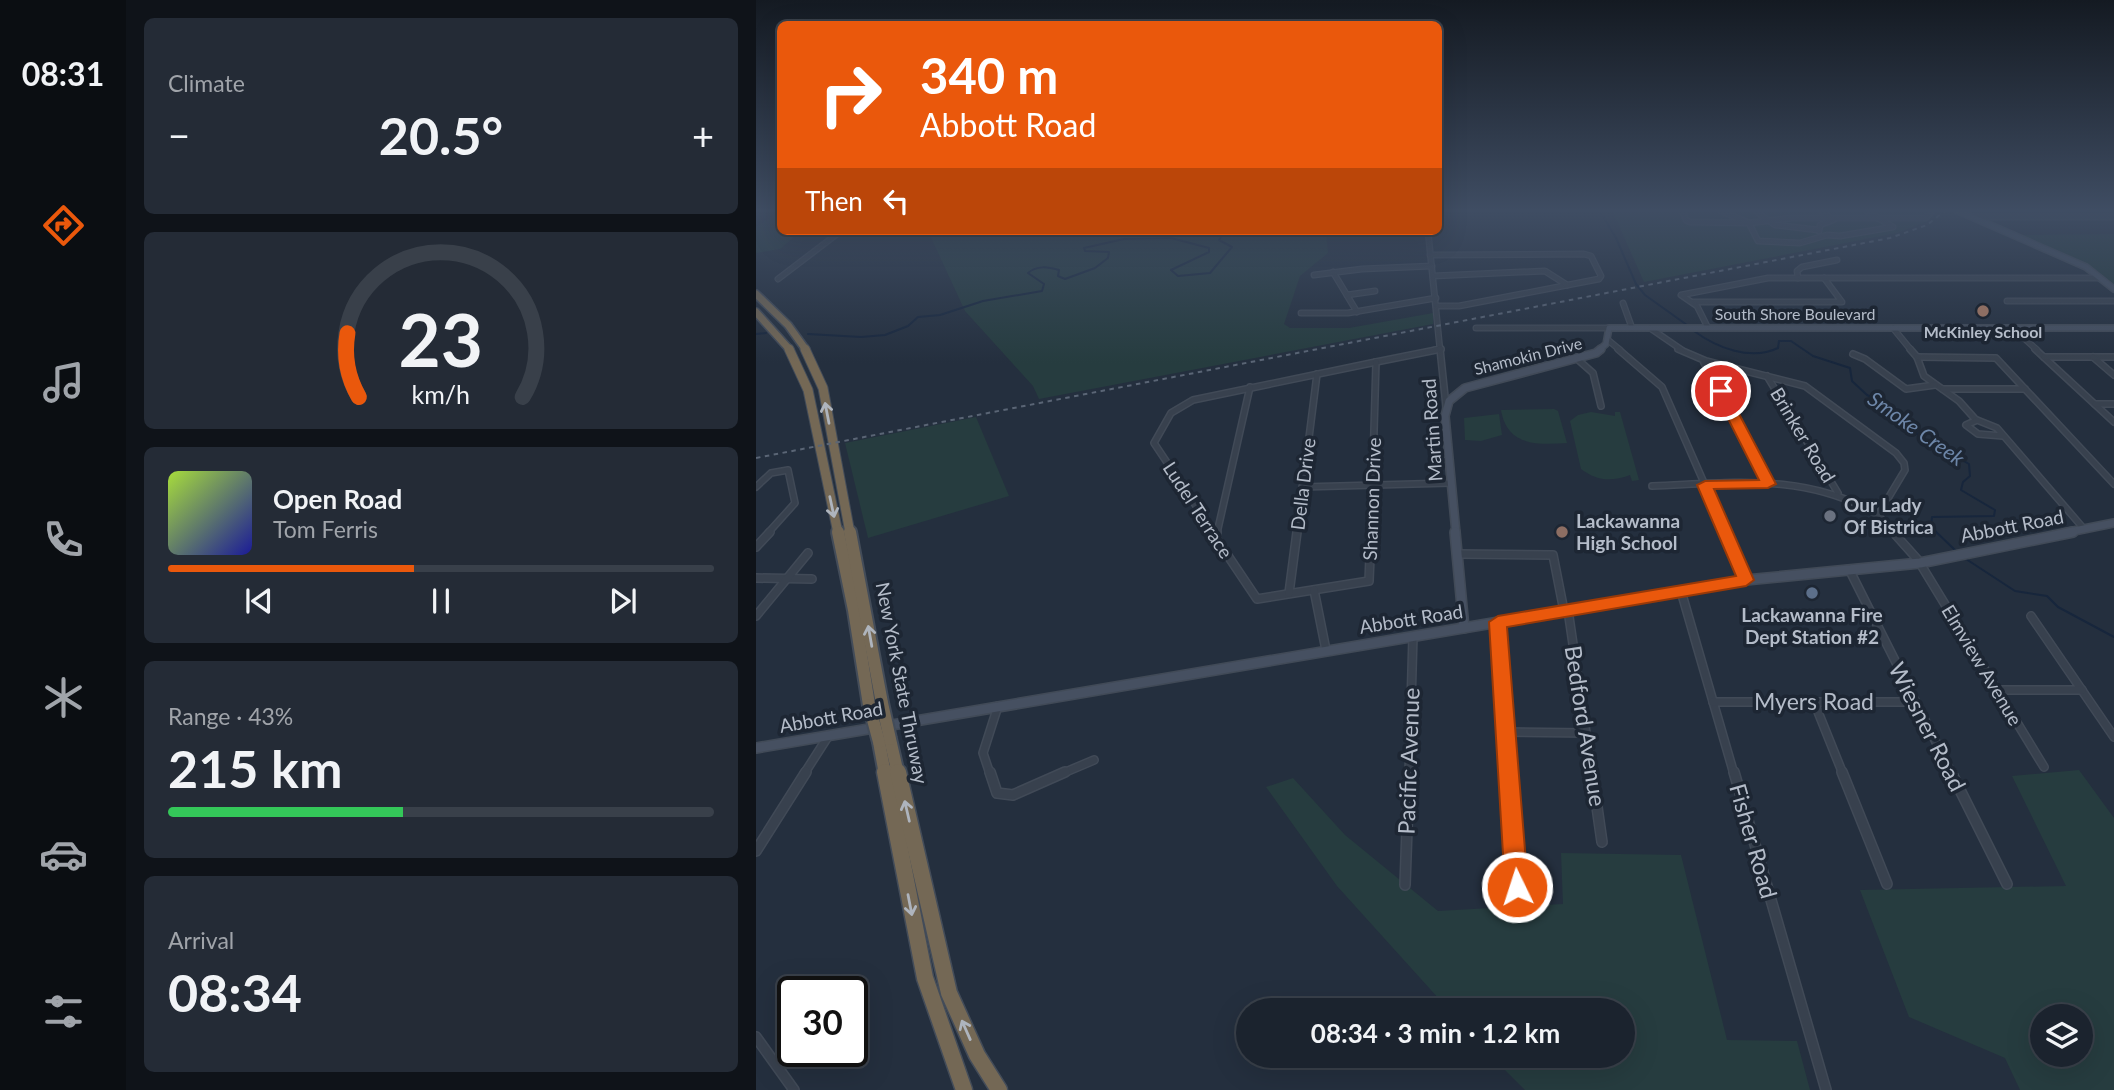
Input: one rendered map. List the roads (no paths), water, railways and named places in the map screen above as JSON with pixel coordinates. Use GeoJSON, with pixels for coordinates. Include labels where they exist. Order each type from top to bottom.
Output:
{"type":"FeatureCollection","features":[{"type":"Feature","properties":{"kind":"highway","name":"New York State Thruway"},"geometry":{"type":"LineString","coordinates":[[756,294],[786,320],[802,340],[823,388],[876,704]]}},
{"type":"Feature","properties":{"kind":"highway","name":"New York State Thruway"},"geometry":{"type":"LineString","coordinates":[[756,312],[792,353],[808,390],[884,741],[949,993],[977,1055],[999,1090]]}},
{"type":"Feature","properties":{"kind":"highway","name":"New York State Thruway"},"geometry":{"type":"LineString","coordinates":[[884,741],[925,978],[964,1090]]}},
{"type":"Feature","properties":{"kind":"street"},"geometry":{"type":"LineString","coordinates":[[778,279],[802,261]]}},
{"type":"Feature","properties":{"kind":"street","name":"Martin Road"},"geometry":{"type":"LineString","coordinates":[[1431,261],[1464,628]]}},
{"type":"Feature","properties":{"kind":"street"},"geometry":{"type":"LineString","coordinates":[[1437,306],[1459,306],[1601,278],[1592,261]]}},
{"type":"Feature","properties":{"kind":"street"},"geometry":{"type":"LineString","coordinates":[[1798,278],[1797,271],[1802,267],[1833,261]]}},
{"type":"Feature","properties":{"kind":"street"},"geometry":{"type":"LineString","coordinates":[[2072,261],[2114,289]]}},
{"type":"Feature","properties":{"kind":"street"},"geometry":{"type":"LineString","coordinates":[[1314,275],[1432,267]]}},
{"type":"Feature","properties":{"kind":"street"},"geometry":{"type":"LineString","coordinates":[[1433,276],[1545,271],[1567,285]]}},
{"type":"Feature","properties":{"kind":"street"},"geometry":{"type":"LineString","coordinates":[[1333,272],[1357,312]]}},
{"type":"Feature","properties":{"kind":"street"},"geometry":{"type":"LineString","coordinates":[[1705,328],[1697,306],[1681,295],[1768,278],[2100,278]]}},
{"type":"Feature","properties":{"kind":"street"},"geometry":{"type":"LineString","coordinates":[[1691,302],[1842,302],[1824,278]]}},
{"type":"Feature","properties":{"kind":"street"},"geometry":{"type":"LineString","coordinates":[[1347,295],[1375,291]]}},
{"type":"Feature","properties":{"kind":"street"},"geometry":{"type":"LineString","coordinates":[[1301,313],[1357,312],[1436,298]]}},
{"type":"Feature","properties":{"kind":"street"},"geometry":{"type":"LineString","coordinates":[[2007,301],[2114,301]]}},
{"type":"Feature","properties":{"kind":"street"},"geometry":{"type":"LineString","coordinates":[[1623,303],[1632,328]]}},
{"type":"Feature","properties":{"kind":"street","name":"South Shore Boulevard"},"geometry":{"type":"LineString","coordinates":[[1476,328],[2114,328]]}},
{"type":"Feature","properties":{"kind":"street","name":"Shamokin Drive"},"geometry":{"type":"LineString","coordinates":[[1446,405],[1456,393],[1471,385],[1600,351],[1608,340],[1609,328]]}},
{"type":"Feature","properties":{"kind":"street"},"geometry":{"type":"LineString","coordinates":[[1650,328],[1666,342],[1709,368],[1768,484]]}},
{"type":"Feature","properties":{"kind":"street"},"geometry":{"type":"LineString","coordinates":[[1893,328],[1917,357],[1922,373],[1964,405],[1976,420],[1994,426],[2084,529]]}},
{"type":"Feature","properties":{"kind":"street"},"geometry":{"type":"LineString","coordinates":[[2013,328],[2114,422]]}},
{"type":"Feature","properties":{"kind":"street"},"geometry":{"type":"LineString","coordinates":[[1608,340],[1662,387],[1746,580]]}},
{"type":"Feature","properties":{"kind":"street","name":"Ludel Terrace"},"geometry":{"type":"LineString","coordinates":[[1314,590],[1256,599],[1154,443],[1163,419],[1176,408],[1203,397],[1441,349]]}},
{"type":"Feature","properties":{"kind":"street"},"geometry":{"type":"LineString","coordinates":[[1853,354],[1865,359],[1906,390],[1935,385]]}},
{"type":"Feature","properties":{"kind":"street"},"geometry":{"type":"LineString","coordinates":[[1917,357],[1996,358],[2114,484]]}},
{"type":"Feature","properties":{"kind":"street"},"geometry":{"type":"LineString","coordinates":[[2045,357],[2114,357]]}},
{"type":"Feature","properties":{"kind":"street"},"geometry":{"type":"LineString","coordinates":[[2094,357],[2114,375]]}},
{"type":"Feature","properties":{"kind":"street"},"geometry":{"type":"LineString","coordinates":[[1696,358],[1791,380],[1810,388],[1900,457],[1905,470],[1878,515]]}},
{"type":"Feature","properties":{"kind":"street"},"geometry":{"type":"LineString","coordinates":[[1576,359],[1593,373],[1601,406]]}},
{"type":"Feature","properties":{"kind":"street","name":"Shannon Drive"},"geometry":{"type":"LineString","coordinates":[[1314,590],[1369,581],[1376,362]]}},
{"type":"Feature","properties":{"kind":"street","name":"Della Drive"},"geometry":{"type":"LineString","coordinates":[[1289,593],[1317,374]]}},
{"type":"Feature","properties":{"kind":"street","name":"Brinker Road"},"geometry":{"type":"LineString","coordinates":[[1767,376],[1838,493]]}},
{"type":"Feature","properties":{"kind":"street"},"geometry":{"type":"LineString","coordinates":[[1216,537],[1250,387]]}},
{"type":"Feature","properties":{"kind":"street"},"geometry":{"type":"LineString","coordinates":[[1941,389],[2025,388]]}},
{"type":"Feature","properties":{"kind":"street"},"geometry":{"type":"LineString","coordinates":[[2094,404],[2114,404]]}},
{"type":"Feature","properties":{"kind":"street"},"geometry":{"type":"LineString","coordinates":[[1976,420],[1967,423],[1971,431],[1984,436],[2003,436]]}},
{"type":"Feature","properties":{"kind":"street"},"geometry":{"type":"LineString","coordinates":[[756,487],[771,473],[788,470],[795,503],[756,547]]}},
{"type":"Feature","properties":{"kind":"street"},"geometry":{"type":"LineString","coordinates":[[1303,487],[1451,483]]}},
{"type":"Feature","properties":{"kind":"street"},"geometry":{"type":"LineString","coordinates":[[1652,486],[1800,484],[1838,493]]}},
{"type":"Feature","properties":{"kind":"street","name":"Elmview Avenue"},"geometry":{"type":"LineString","coordinates":[[1838,493],[1878,515],[1920,562],[2044,767]]}},
{"type":"Feature","properties":{"kind":"street","name":"Abbott Road"},"geometry":{"type":"LineString","coordinates":[[756,748],[1746,580],[1920,562],[2113,525]]}},
{"type":"Feature","properties":{"kind":"street"},"geometry":{"type":"LineString","coordinates":[[756,617],[808,553]]}},
{"type":"Feature","properties":{"kind":"street","name":"Bedford Avenue"},"geometry":{"type":"LineString","coordinates":[[1458,554],[1553,555],[1566,610],[1602,842]]}},
{"type":"Feature","properties":{"kind":"street","name":"Wiesner Road"},"geometry":{"type":"LineString","coordinates":[[1849,569],[2007,884]]}},
{"type":"Feature","properties":{"kind":"street"},"geometry":{"type":"LineString","coordinates":[[756,578],[812,579]]}},
{"type":"Feature","properties":{"kind":"street"},"geometry":{"type":"LineString","coordinates":[[1314,590],[1326,650]]}},
{"type":"Feature","properties":{"kind":"street","name":"Fisher Road"},"geometry":{"type":"LineString","coordinates":[[1681,591],[1826,1090]]}},
{"type":"Feature","properties":{"kind":"street"},"geometry":{"type":"LineString","coordinates":[[2031,616],[2114,737]]}},
{"type":"Feature","properties":{"kind":"street"},"geometry":{"type":"LineString","coordinates":[[1498,622],[1517,887]]}},
{"type":"Feature","properties":{"kind":"street","name":"Pacific Avenue"},"geometry":{"type":"LineString","coordinates":[[1405,885],[1413,636]]}},
{"type":"Feature","properties":{"kind":"street"},"geometry":{"type":"LineString","coordinates":[[1997,690],[2082,690]]}},
{"type":"Feature","properties":{"kind":"street","name":"Myers Road"},"geometry":{"type":"LineString","coordinates":[[1713,702],[1914,702]]}},
{"type":"Feature","properties":{"kind":"street"},"geometry":{"type":"LineString","coordinates":[[1814,702],[1887,884]]}},
{"type":"Feature","properties":{"kind":"street"},"geometry":{"type":"LineString","coordinates":[[998,706],[983,753],[997,793],[1013,795],[1094,760]]}},
{"type":"Feature","properties":{"kind":"street"},"geometry":{"type":"LineString","coordinates":[[1505,732],[1586,733]]}},
{"type":"Feature","properties":{"kind":"street"},"geometry":{"type":"LineString","coordinates":[[756,851],[829,735]]}},
{"type":"Feature","properties":{"kind":"street"},"geometry":{"type":"LineString","coordinates":[[756,1037],[794,1090]]}},
{"type":"Feature","properties":{"kind":"waterway"},"geometry":{"type":"LineString","coordinates":[[808,334],[861,337],[885,335],[908,326],[918,317],[940,315],[983,301],[1042,291],[1044,284],[1028,273],[1031,270],[1043,267],[1059,270],[1058,276],[1065,279],[1095,268],[1104,261]]}},
{"type":"Feature","properties":{"kind":"waterway"},"geometry":{"type":"LineString","coordinates":[[1190,261],[1171,270],[1178,276],[1210,273],[1220,261]]}},
{"type":"Feature","properties":{"kind":"waterway","name":"Smoke Creek"},"geometry":{"type":"LineString","coordinates":[[1626,261],[1636,284],[1645,295],[1687,325]]}},
{"type":"Feature","properties":{"kind":"waterway","name":"Smoke Creek"},"geometry":{"type":"LineString","coordinates":[[1694,331],[1713,343],[1746,353],[1768,352],[1778,348],[1779,341],[1791,341],[1813,356],[1850,368],[1852,381],[1867,395],[1894,408],[1919,436],[1969,464],[1970,476],[1963,482],[1961,490],[1995,510],[1994,516],[1932,517],[1931,527],[1956,551]]}},
{"type":"Feature","properties":{"kind":"waterway"},"geometry":{"type":"LineString","coordinates":[[756,334],[766,333]]}},
{"type":"Feature","properties":{"kind":"waterway","name":"Smoke Creek"},"geometry":{"type":"LineString","coordinates":[[1966,559],[2015,591],[2047,596],[2058,607],[2114,637]]}},
{"type":"Feature","properties":{"kind":"railway"},"geometry":{"type":"LineString","coordinates":[[756,458],[1772,261]]}},
{"type":"Feature","properties":{"kind":"place","name":"McKinley School"},"geometry":{"type":"Point","coordinates":[1983,311]}},
{"type":"Feature","properties":{"kind":"place","name":"Our Lady Of Bistrica"},"geometry":{"type":"Point","coordinates":[1830,516]}},
{"type":"Feature","properties":{"kind":"place","name":"Lackawanna High School"},"geometry":{"type":"Point","coordinates":[1562,532]}},
{"type":"Feature","properties":{"kind":"place","name":"Lackawanna Fire Dept Station #2"},"geometry":{"type":"Point","coordinates":[1812,593]}}]}
